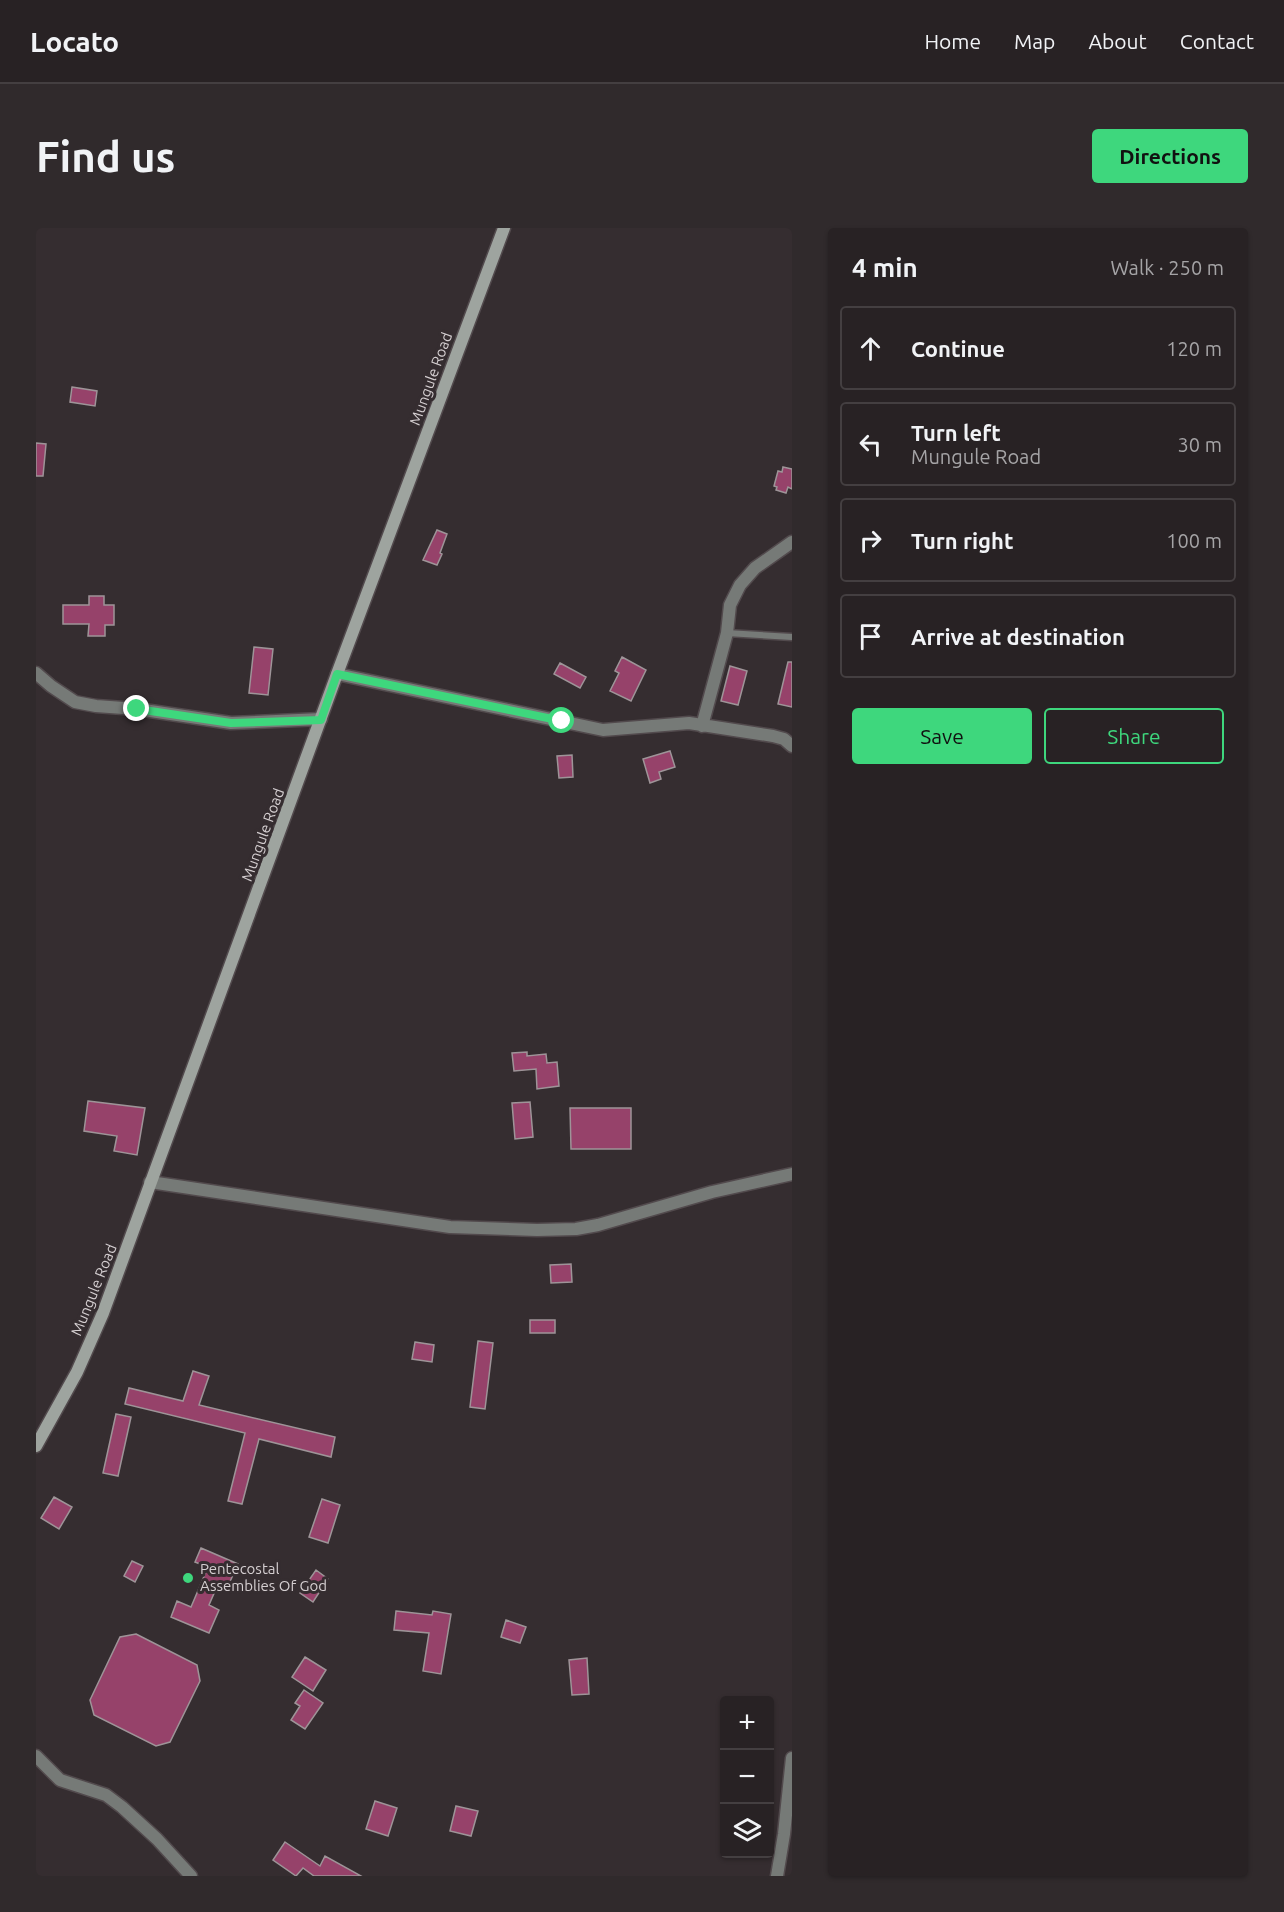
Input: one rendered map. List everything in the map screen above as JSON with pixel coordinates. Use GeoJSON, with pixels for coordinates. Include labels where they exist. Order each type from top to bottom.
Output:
{"type":"FeatureCollection","features":[{"type":"Feature","properties":{"kind":"street","name":"Mungule Road"},"geometry":{"type":"LineString","coordinates":[[36,1446],[77,1372],[103,1313],[337,674],[504,228]]}},
{"type":"Feature","properties":{"kind":"street"},"geometry":{"type":"LineString","coordinates":[[702,726],[727,633],[730,605],[740,585],[755,568],[792,542]]}},
{"type":"Feature","properties":{"kind":"street"},"geometry":{"type":"LineString","coordinates":[[36,673],[75,702],[96,706],[137,709],[231,723],[321,720]]}},
{"type":"Feature","properties":{"kind":"street"},"geometry":{"type":"LineString","coordinates":[[337,674],[603,730],[689,723],[773,736],[784,739],[792,746]]}},
{"type":"Feature","properties":{"kind":"street"},"geometry":{"type":"LineString","coordinates":[[150,1182],[450,1227],[537,1230],[598,1225],[712,1192],[792,1174]]}},
{"type":"Feature","properties":{"kind":"street"},"geometry":{"type":"LineString","coordinates":[[36,1756],[60,1780],[106,1795],[122,1807],[157,1839],[191,1876]]}},
{"type":"Feature","properties":{"kind":"street"},"geometry":{"type":"LineString","coordinates":[[777,1876],[792,1758]]}},
{"type":"Feature","properties":{"kind":"lane"},"geometry":{"type":"LineString","coordinates":[[727,633],[792,637]]}},
{"type":"Feature","properties":{"kind":"building"},"geometry":{"type":"Polygon","coordinates":[[[72,387],[97,391],[95,406],[70,402],[72,387]]]}},
{"type":"Feature","properties":{"kind":"building"},"geometry":{"type":"Polygon","coordinates":[[[36,443],[46,444],[43,476],[36,476],[36,443]]]}},
{"type":"Feature","properties":{"kind":"building"},"geometry":{"type":"Polygon","coordinates":[[[783,467],[792,469],[792,489],[788,487],[786,493],[776,490],[777,487],[774,486],[778,471],[782,472],[783,467]]]}},
{"type":"Feature","properties":{"kind":"building"},"geometry":{"type":"Polygon","coordinates":[[[437,530],[447,534],[437,565],[423,560],[437,530]]]}},
{"type":"Feature","properties":{"kind":"building"},"geometry":{"type":"Polygon","coordinates":[[[89,596],[104,596],[104,605],[114,605],[114,625],[105,625],[105,636],[88,636],[89,624],[63,624],[63,605],[89,605],[89,596]]]}},
{"type":"Feature","properties":{"kind":"building"},"geometry":{"type":"Polygon","coordinates":[[[254,647],[273,649],[268,695],[249,693],[254,647]]]}},
{"type":"Feature","properties":{"kind":"building"},"geometry":{"type":"Polygon","coordinates":[[[622,657],[646,670],[631,701],[610,691],[619,673],[615,671],[622,657]]]}},
{"type":"Feature","properties":{"kind":"building"},"geometry":{"type":"Polygon","coordinates":[[[788,662],[792,662],[792,707],[778,704],[788,662]]]}},
{"type":"Feature","properties":{"kind":"building"},"geometry":{"type":"Polygon","coordinates":[[[560,663],[586,677],[580,688],[554,674],[560,663]]]}},
{"type":"Feature","properties":{"kind":"building"},"geometry":{"type":"Polygon","coordinates":[[[730,666],[747,671],[738,705],[721,701],[730,666]]]}},
{"type":"Feature","properties":{"kind":"building"},"geometry":{"type":"Polygon","coordinates":[[[670,751],[675,767],[659,772],[661,779],[650,783],[643,759],[670,751]]]}},
{"type":"Feature","properties":{"kind":"building"},"geometry":{"type":"Polygon","coordinates":[[[572,755],[573,777],[559,778],[557,756],[572,755]]]}},
{"type":"Feature","properties":{"kind":"building"},"geometry":{"type":"Polygon","coordinates":[[[527,1052],[527,1056],[546,1054],[547,1063],[557,1062],[559,1086],[537,1089],[536,1069],[514,1071],[512,1053],[527,1052]]]}},
{"type":"Feature","properties":{"kind":"building"},"geometry":{"type":"Polygon","coordinates":[[[88,1101],[145,1108],[137,1155],[114,1151],[117,1136],[84,1131],[88,1101]]]}},
{"type":"Feature","properties":{"kind":"building"},"geometry":{"type":"Polygon","coordinates":[[[530,1102],[533,1137],[515,1139],[512,1103],[530,1102]]]}},
{"type":"Feature","properties":{"kind":"building"},"geometry":{"type":"Polygon","coordinates":[[[570,1108],[631,1108],[631,1149],[571,1149],[570,1108]]]}},
{"type":"Feature","properties":{"kind":"building"},"geometry":{"type":"Polygon","coordinates":[[[571,1264],[572,1282],[551,1283],[550,1265],[571,1264]]]}},
{"type":"Feature","properties":{"kind":"building"},"geometry":{"type":"Polygon","coordinates":[[[530,1320],[555,1320],[555,1333],[530,1333],[530,1320]]]}},
{"type":"Feature","properties":{"kind":"building"},"geometry":{"type":"Polygon","coordinates":[[[478,1341],[493,1343],[485,1409],[470,1407],[478,1341]]]}},
{"type":"Feature","properties":{"kind":"building"},"geometry":{"type":"Polygon","coordinates":[[[415,1342],[434,1345],[432,1362],[412,1359],[415,1342]]]}},
{"type":"Feature","properties":{"kind":"building"},"geometry":{"type":"Polygon","coordinates":[[[193,1371],[209,1376],[199,1405],[335,1437],[331,1457],[259,1439],[242,1504],[228,1501],[245,1433],[125,1404],[129,1388],[183,1401],[193,1371]]]}},
{"type":"Feature","properties":{"kind":"building"},"geometry":{"type":"Polygon","coordinates":[[[116,1414],[131,1417],[118,1476],[103,1473],[116,1414]]]}},
{"type":"Feature","properties":{"kind":"building"},"geometry":{"type":"Polygon","coordinates":[[[54,1497],[72,1507],[59,1529],[41,1518],[54,1497]]]}},
{"type":"Feature","properties":{"kind":"building"},"geometry":{"type":"Polygon","coordinates":[[[322,1499],[340,1505],[328,1543],[309,1537],[322,1499]]]}},
{"type":"Feature","properties":{"kind":"building"},"geometry":{"type":"Polygon","coordinates":[[[201,1548],[238,1564],[228,1586],[219,1582],[209,1605],[219,1610],[209,1633],[171,1617],[177,1601],[191,1607],[208,1567],[195,1562],[201,1548]]]}},
{"type":"Feature","properties":{"kind":"building"},"geometry":{"type":"Polygon","coordinates":[[[132,1561],[143,1566],[135,1582],[124,1576],[132,1561]]]}},
{"type":"Feature","properties":{"kind":"building"},"geometry":{"type":"Polygon","coordinates":[[[316,1570],[328,1579],[313,1602],[300,1593],[316,1570]]]}},
{"type":"Feature","properties":{"kind":"building"},"geometry":{"type":"Polygon","coordinates":[[[396,1611],[432,1615],[433,1611],[451,1614],[441,1674],[423,1671],[429,1633],[394,1630],[396,1611]]]}},
{"type":"Feature","properties":{"kind":"building"},"geometry":{"type":"Polygon","coordinates":[[[506,1620],[526,1627],[520,1643],[501,1637],[506,1620]]]}},
{"type":"Feature","properties":{"kind":"building"},"geometry":{"type":"Polygon","coordinates":[[[136,1634],[197,1665],[200,1681],[170,1742],[156,1746],[94,1715],[90,1700],[120,1637],[136,1634]]]}},
{"type":"Feature","properties":{"kind":"building"},"geometry":{"type":"Polygon","coordinates":[[[305,1657],[326,1670],[313,1691],[292,1677],[305,1657]]]}},
{"type":"Feature","properties":{"kind":"building"},"geometry":{"type":"Polygon","coordinates":[[[587,1658],[589,1694],[572,1695],[569,1660],[587,1658]]]}},
{"type":"Feature","properties":{"kind":"building"},"geometry":{"type":"Polygon","coordinates":[[[304,1690],[323,1703],[305,1729],[291,1720],[300,1706],[295,1703],[304,1690]]]}},
{"type":"Feature","properties":{"kind":"building"},"geometry":{"type":"Polygon","coordinates":[[[375,1801],[397,1808],[388,1836],[366,1829],[375,1801]]]}},
{"type":"Feature","properties":{"kind":"building"},"geometry":{"type":"Polygon","coordinates":[[[456,1806],[478,1811],[471,1836],[450,1831],[456,1806]]]}},
{"type":"Feature","properties":{"kind":"building"},"geometry":{"type":"Polygon","coordinates":[[[285,1842],[320,1866],[325,1856],[361,1876],[314,1876],[303,1868],[296,1876],[273,1860],[285,1842]]]}},
{"type":"Feature","properties":{"kind":"place","name":"Pentecostal Assemblies Of God"},"geometry":{"type":"Point","coordinates":[188,1578]}},
{"type":"Feature","properties":{"kind":"route"},"geometry":{"type":"LineString","coordinates":[[137,709],[231,723],[321,720],[337,674],[562,721]]}}]}
